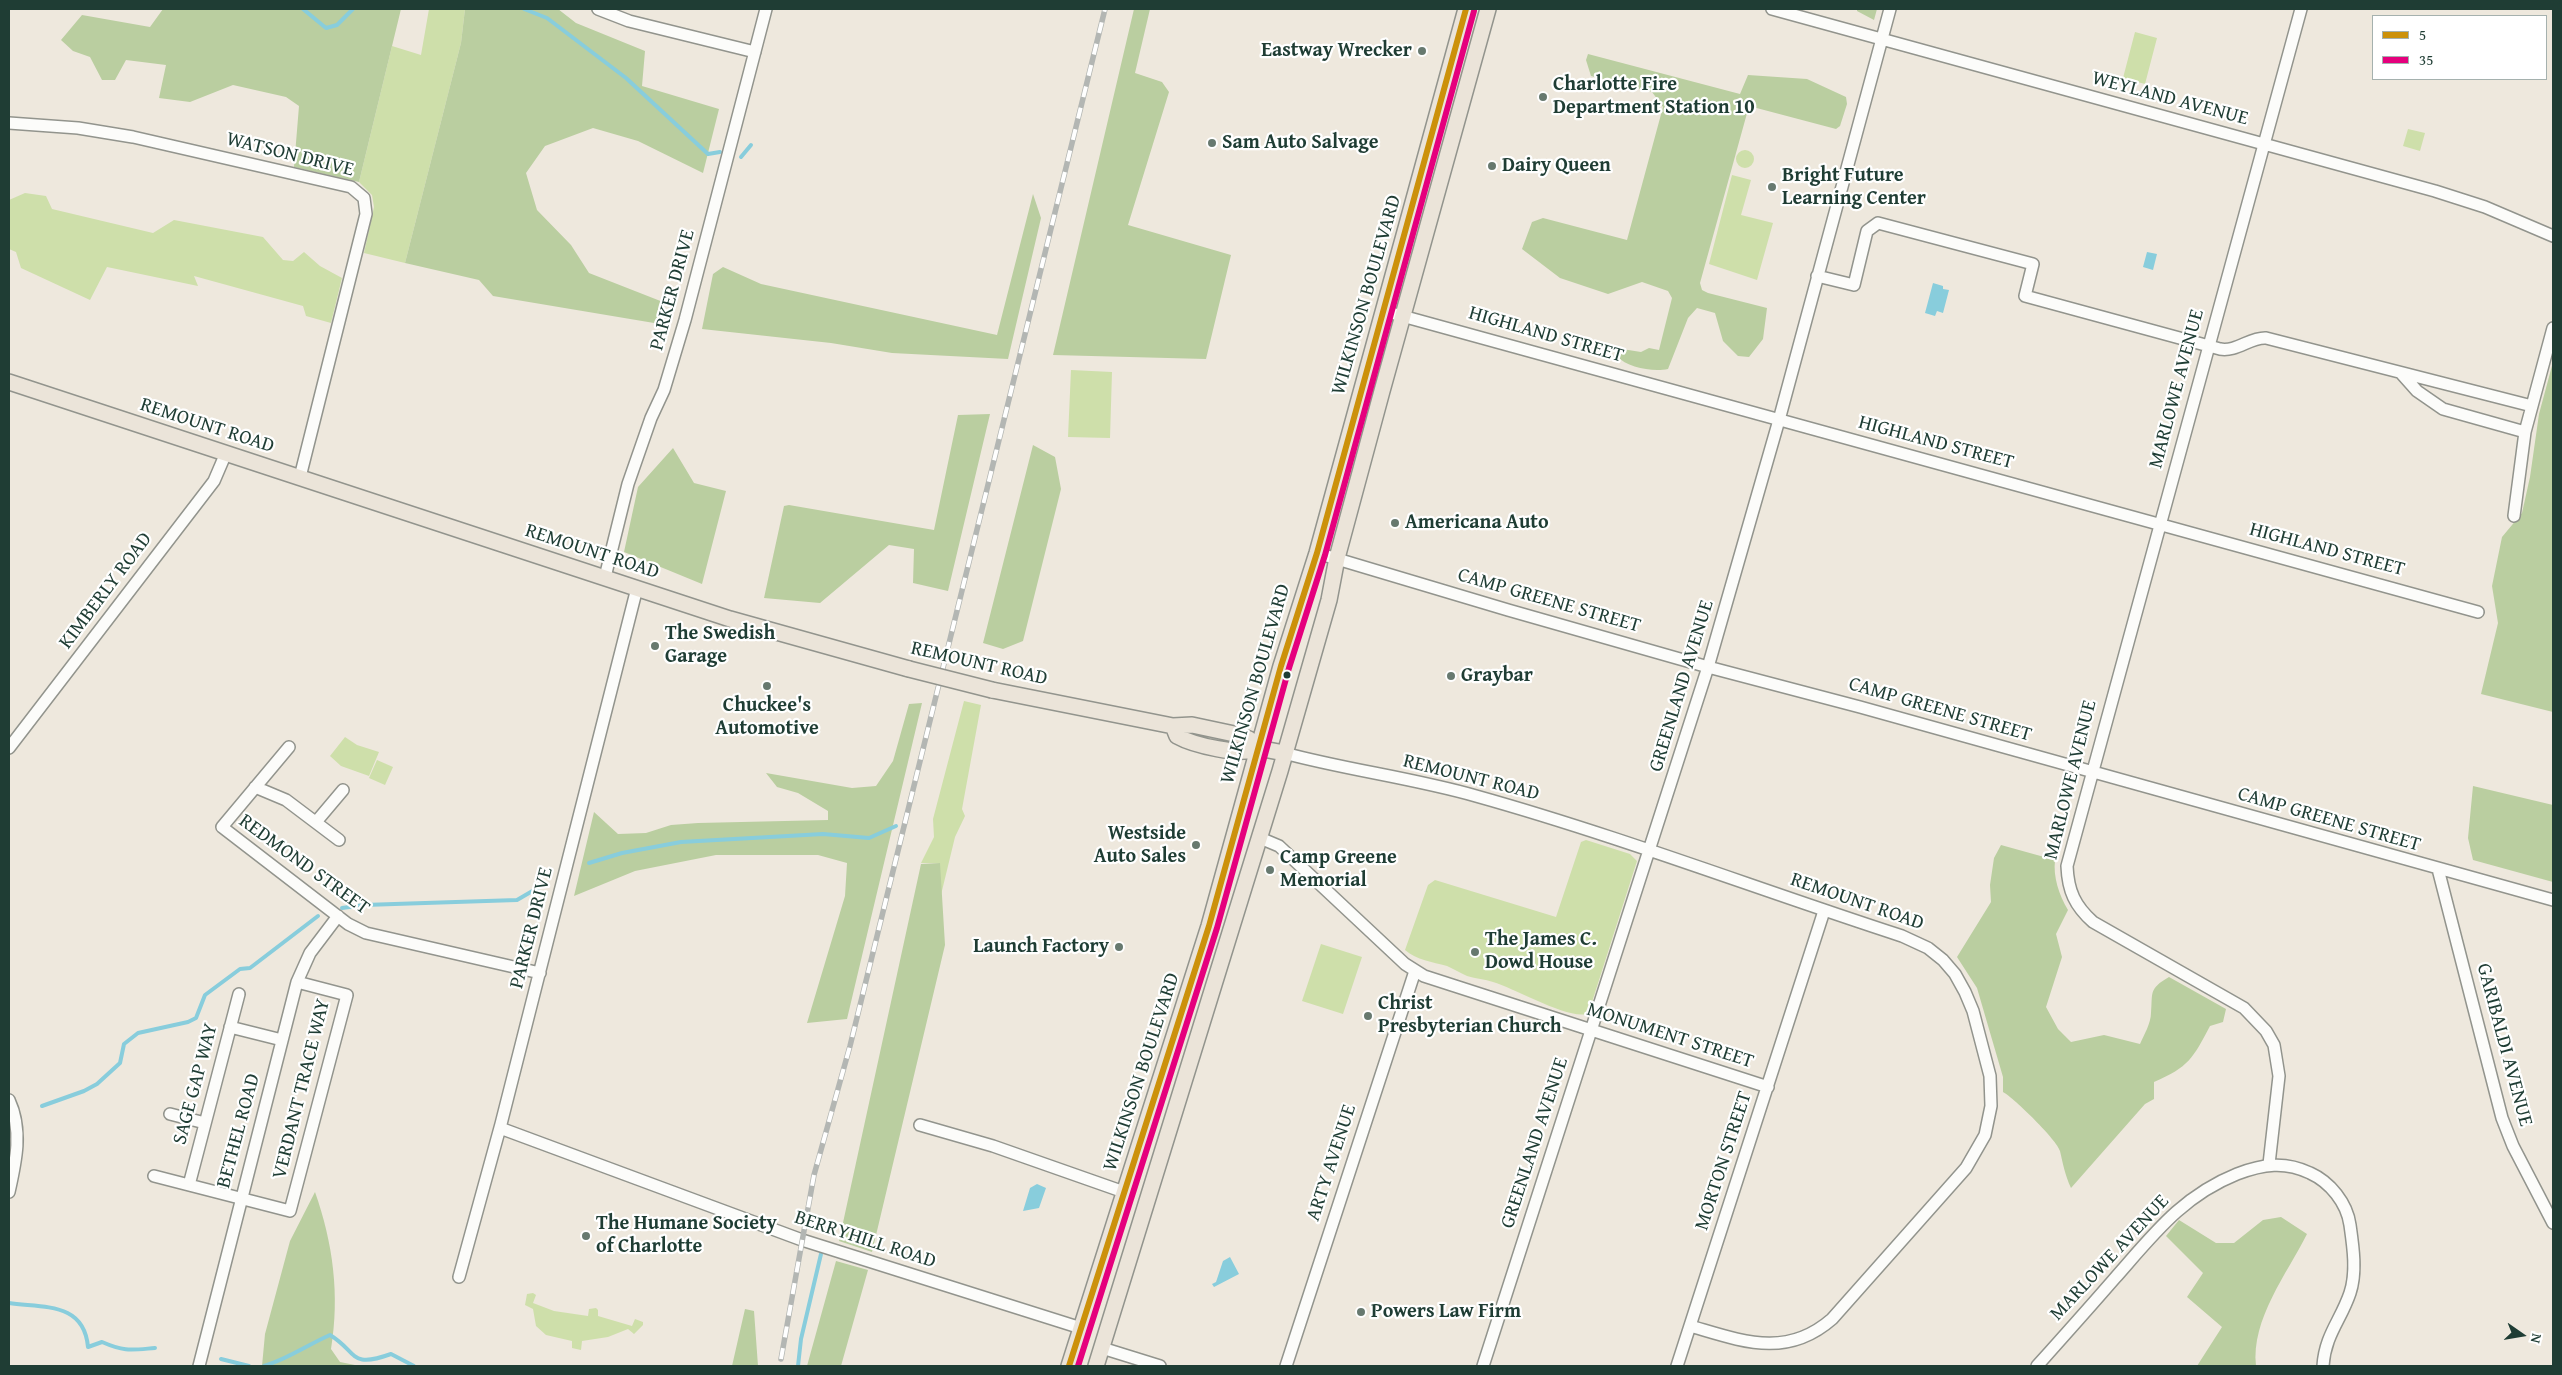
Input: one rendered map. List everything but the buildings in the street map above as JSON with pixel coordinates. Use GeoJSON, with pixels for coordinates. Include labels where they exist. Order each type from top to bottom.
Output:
{"type":"FeatureCollection","features":[{"type":"Feature","properties":{"kind":"main road","name":"WILKINSON BOULEVARD"},"geometry":{"type":"LineString","coordinates":[[1068,1366],[1209,926],[1258,748],[1317,553],[1466,9]]}},
{"type":"Feature","properties":{"kind":"main road"},"geometry":{"type":"LineString","coordinates":[[1477,48],[1482,9]]}},
{"type":"Feature","properties":{"kind":"main road","name":"WILKINSON BOULEVARD"},"geometry":{"type":"LineString","coordinates":[[1096,1366],[1260,838],[1329,600],[1337,558],[1488,9]]}},
{"type":"Feature","properties":{"kind":"main road","name":"REMOUNT ROAD"},"geometry":{"type":"LineString","coordinates":[[9,382],[730,619],[992,690],[1173,726],[1192,725],[1239,735],[1249,739],[1258,748],[1284,754]]}},
{"type":"Feature","properties":{"kind":"street"},"geometry":{"type":"LineString","coordinates":[[598,9],[629,21],[755,52]]}},
{"type":"Feature","properties":{"kind":"street","name":"PARKER DRIVE"},"geometry":{"type":"LineString","coordinates":[[605,577],[628,484],[651,418],[664,390],[686,320],[766,9]]}},
{"type":"Feature","properties":{"kind":"street","name":"WEYLAND AVENUE"},"geometry":{"type":"LineString","coordinates":[[1772,9],[2435,191],[2484,207],[2553,236]]}},
{"type":"Feature","properties":{"kind":"street","name":"GREENLAND AVENUE"},"geometry":{"type":"LineString","coordinates":[[1483,1366],[1708,667],[1779,420],[1890,9]]}},
{"type":"Feature","properties":{"kind":"street","name":"MARLOWE AVENUE"},"geometry":{"type":"LineString","coordinates":[[2037,1366],[2177,1210],[2218,1182],[2269,1164],[2279,1076],[2274,1045],[2266,1031],[2244,1008],[2093,922],[2078,907],[2067,881],[2068,859],[2301,9]]}},
{"type":"Feature","properties":{"kind":"street","name":"WATSON DRIVE"},"geometry":{"type":"LineString","coordinates":[[9,123],[78,128],[160,142],[351,187],[364,198],[366,214],[300,477]]}},
{"type":"Feature","properties":{"kind":"street"},"geometry":{"type":"LineString","coordinates":[[1817,276],[1854,285],[1867,231],[1878,223],[2033,264],[2025,296],[2226,350],[2238,347],[2257,338],[2266,338],[2532,406]]}},
{"type":"Feature","properties":{"kind":"street","name":"HIGHLAND STREET"},"geometry":{"type":"LineString","coordinates":[[1384,311],[2478,612]]}},
{"type":"Feature","properties":{"kind":"street"},"geometry":{"type":"LineString","coordinates":[[2514,516],[2524,432],[2553,328]]}},
{"type":"Feature","properties":{"kind":"street"},"geometry":{"type":"LineString","coordinates":[[2400,373],[2417,391],[2444,409],[2524,432]]}},
{"type":"Feature","properties":{"kind":"street","name":"KIMBERLY ROAD"},"geometry":{"type":"LineString","coordinates":[[9,748],[214,481],[226,454]]}},
{"type":"Feature","properties":{"kind":"street","name":"CAMP GREENE STREET"},"geometry":{"type":"LineString","coordinates":[[1317,553],[1708,667],[2553,900]]}},
{"type":"Feature","properties":{"kind":"street","name":"PARKER DRIVE"},"geometry":{"type":"LineString","coordinates":[[459,1277],[500,1128],[637,588]]}},
{"type":"Feature","properties":{"kind":"street"},"geometry":{"type":"LineString","coordinates":[[289,747],[255,787],[286,800],[339,840]]}},
{"type":"Feature","properties":{"kind":"street","name":"REMOUNT ROAD"},"geometry":{"type":"LineString","coordinates":[[1284,754],[1331,766],[1476,796],[1650,852],[1920,944],[1942,960],[1955,974],[1973,1011],[1990,1076],[1991,1106],[1985,1134],[1966,1168],[1826,1324],[1802,1338],[1768,1345],[1746,1342],[1690,1326]]}},
{"type":"Feature","properties":{"kind":"street","name":"REDMOND STREET"},"geometry":{"type":"LineString","coordinates":[[255,787],[222,827],[338,916],[357,928],[375,936],[540,973]]}},
{"type":"Feature","properties":{"kind":"street"},"geometry":{"type":"LineString","coordinates":[[316,822],[343,790]]}},
{"type":"Feature","properties":{"kind":"street","name":"MONUMENT STREET"},"geometry":{"type":"LineString","coordinates":[[1260,838],[1279,846],[1338,903],[1414,971],[1592,1031],[1768,1087]]}},
{"type":"Feature","properties":{"kind":"street","name":"GARIBALDI AVENUE"},"geometry":{"type":"LineString","coordinates":[[2438,869],[2502,1118],[2513,1146],[2553,1223]]}},
{"type":"Feature","properties":{"kind":"street","name":"MORTON STREET"},"geometry":{"type":"LineString","coordinates":[[1677,1366],[1824,911]]}},
{"type":"Feature","properties":{"kind":"street","name":"BETHEL ROAD"},"geometry":{"type":"LineString","coordinates":[[199,1366],[240,1198],[297,982],[310,953],[338,916]]}},
{"type":"Feature","properties":{"kind":"street","name":"ARTY AVENUE"},"geometry":{"type":"LineString","coordinates":[[1286,1366],[1414,971]]}},
{"type":"Feature","properties":{"kind":"street","name":"VERDANT TRACE WAY"},"geometry":{"type":"LineString","coordinates":[[240,1198],[290,1211],[347,995],[297,982]]}},
{"type":"Feature","properties":{"kind":"street","name":"SAGE GAP WAY"},"geometry":{"type":"LineString","coordinates":[[189,1185],[239,994]]}},
{"type":"Feature","properties":{"kind":"street"},"geometry":{"type":"LineString","coordinates":[[230,1027],[282,1040]]}},
{"type":"Feature","properties":{"kind":"street"},"geometry":{"type":"LineString","coordinates":[[9,1100],[17,1124],[18,1142],[9,1192]]}},
{"type":"Feature","properties":{"kind":"street"},"geometry":{"type":"LineString","coordinates":[[170,1114],[205,1123]]}},
{"type":"Feature","properties":{"kind":"street"},"geometry":{"type":"LineString","coordinates":[[920,1125],[993,1146],[1124,1192]]}},
{"type":"Feature","properties":{"kind":"street","name":"BERRYHILL ROAD"},"geometry":{"type":"LineString","coordinates":[[500,1128],[802,1240],[1081,1328]]}},
{"type":"Feature","properties":{"kind":"street"},"geometry":{"type":"LineString","coordinates":[[2269,1164],[2298,1167],[2326,1183],[2337,1194],[2350,1223],[2354,1276],[2343,1310],[2325,1343],[2322,1366]]}},
{"type":"Feature","properties":{"kind":"street"},"geometry":{"type":"LineString","coordinates":[[154,1176],[240,1198]]}},
{"type":"Feature","properties":{"kind":"street"},"geometry":{"type":"LineString","coordinates":[[1102,1348],[1160,1366]]}},
{"type":"Feature","properties":{"kind":"green space"},"geometry":{"type":"Polygon","coordinates":[[[163,9],[401,9],[359,182],[294,167],[299,106],[286,97],[233,85],[190,102],[159,98],[166,65],[126,60],[115,80],[102,80],[90,57],[73,51],[61,40],[82,15],[150,27],[163,9]]]}},
{"type":"Feature","properties":{"kind":"green space"},"geometry":{"type":"Polygon","coordinates":[[[429,9],[465,9],[461,43],[405,263],[364,253],[374,207],[372,195],[359,182],[392,46],[421,55],[429,9]]]}},
{"type":"Feature","properties":{"kind":"green space"},"geometry":{"type":"Polygon","coordinates":[[[465,9],[558,9],[576,23],[645,51],[642,86],[719,109],[703,173],[638,141],[593,128],[545,146],[526,173],[537,210],[571,245],[589,273],[663,302],[660,324],[493,296],[479,280],[405,263],[461,43],[465,9]]]}},
{"type":"Feature","properties":{"kind":"green space"},"geometry":{"type":"Polygon","coordinates":[[[1134,9],[1150,9],[1135,73],[1162,82],[1169,92],[1128,225],[1231,255],[1206,359],[1053,355],[1134,9]]]}},
{"type":"Feature","properties":{"kind":"green space"},"geometry":{"type":"Polygon","coordinates":[[[1857,9],[1877,9],[1874,20],[1857,11],[1857,9]]]}},
{"type":"Feature","properties":{"kind":"green space"},"geometry":{"type":"Polygon","coordinates":[[[2135,32],[2157,38],[2145,84],[2123,78],[2135,32]]]}},
{"type":"Feature","properties":{"kind":"green space"},"geometry":{"type":"Polygon","coordinates":[[[1588,54],[1740,94],[1748,75],[1807,79],[1846,97],[1847,104],[1840,126],[1836,129],[1749,106],[1700,283],[1702,290],[1708,293],[1767,308],[1763,339],[1749,357],[1738,356],[1723,341],[1715,313],[1697,308],[1688,318],[1668,369],[1655,370],[1627,364],[1617,356],[1622,349],[1641,352],[1649,348],[1659,350],[1672,298],[1668,291],[1642,282],[1608,294],[1560,278],[1522,249],[1532,222],[1543,218],[1627,240],[1663,107],[1652,92],[1591,76],[1586,60],[1588,54]]]}},
{"type":"Feature","properties":{"kind":"green space"},"geometry":{"type":"Polygon","coordinates":[[[2408,129],[2425,133],[2420,151],[2403,146],[2408,129]]]}},
{"type":"Feature","properties":{"kind":"green space"},"geometry":{"type":"Polygon","coordinates":[[[1745,150],[1751,153],[1754,159],[1751,165],[1745,168],[1739,165],[1736,159],[1739,153],[1745,150]]]}},
{"type":"Feature","properties":{"kind":"green space"},"geometry":{"type":"Polygon","coordinates":[[[1732,175],[1751,180],[1741,215],[1773,223],[1757,280],[1709,264],[1732,175]]]}},
{"type":"Feature","properties":{"kind":"green space"},"geometry":{"type":"Polygon","coordinates":[[[25,193],[46,196],[52,209],[153,233],[174,220],[263,237],[283,260],[293,261],[304,252],[320,266],[342,278],[331,323],[306,316],[303,306],[194,276],[198,286],[107,267],[90,300],[21,268],[16,252],[9,249],[9,200],[25,193]]]}},
{"type":"Feature","properties":{"kind":"green space"},"geometry":{"type":"Polygon","coordinates":[[[1033,194],[1041,218],[1008,359],[892,353],[831,343],[702,329],[713,274],[723,267],[761,284],[997,335],[1033,194]]]}},
{"type":"Feature","properties":{"kind":"green space"},"geometry":{"type":"Polygon","coordinates":[[[2553,362],[2553,712],[2481,694],[2498,623],[2492,586],[2502,537],[2522,513],[2530,477],[2539,414],[2553,362]]]}},
{"type":"Feature","properties":{"kind":"green space"},"geometry":{"type":"Polygon","coordinates":[[[1071,370],[1112,372],[1110,438],[1068,437],[1071,370]]]}},
{"type":"Feature","properties":{"kind":"green space"},"geometry":{"type":"Polygon","coordinates":[[[990,414],[948,591],[913,583],[914,549],[889,545],[820,603],[764,598],[784,506],[789,505],[934,530],[958,415],[990,414]]]}},
{"type":"Feature","properties":{"kind":"green space"},"geometry":{"type":"Polygon","coordinates":[[[1033,445],[1055,457],[1061,489],[1023,641],[1003,649],[983,643],[1033,445]]]}},
{"type":"Feature","properties":{"kind":"green space"},"geometry":{"type":"Polygon","coordinates":[[[673,448],[694,483],[726,491],[702,584],[624,552],[638,487],[673,448]]]}},
{"type":"Feature","properties":{"kind":"green space"},"geometry":{"type":"Polygon","coordinates":[[[964,701],[981,705],[962,809],[965,816],[955,837],[940,899],[940,863],[921,863],[934,837],[933,819],[964,701]]]}},
{"type":"Feature","properties":{"kind":"green space"},"geometry":{"type":"Polygon","coordinates":[[[922,703],[847,1019],[807,1023],[845,896],[847,863],[818,855],[716,855],[635,871],[574,896],[594,812],[618,834],[646,833],[671,825],[698,823],[828,820],[828,811],[798,793],[777,787],[766,773],[852,788],[876,786],[893,761],[909,704],[922,703]]]}},
{"type":"Feature","properties":{"kind":"green space"},"geometry":{"type":"Polygon","coordinates":[[[345,737],[357,745],[379,752],[369,776],[341,766],[330,756],[345,737]]]}},
{"type":"Feature","properties":{"kind":"green space"},"geometry":{"type":"Polygon","coordinates":[[[377,760],[393,767],[385,785],[369,778],[377,760]]]}},
{"type":"Feature","properties":{"kind":"green space"},"geometry":{"type":"Polygon","coordinates":[[[2473,786],[2553,805],[2553,882],[2473,860],[2468,838],[2473,786]]]}},
{"type":"Feature","properties":{"kind":"green space"},"geometry":{"type":"Polygon","coordinates":[[[1586,840],[1630,854],[1637,861],[1592,1002],[1586,1014],[1566,1012],[1554,1008],[1502,985],[1467,976],[1447,966],[1420,958],[1405,950],[1428,885],[1435,880],[1556,917],[1581,842],[1586,840]]]}},
{"type":"Feature","properties":{"kind":"green space"},"geometry":{"type":"Polygon","coordinates":[[[2001,845],[2055,860],[2057,886],[2068,910],[2056,934],[2062,957],[2046,1007],[2058,1029],[2071,1042],[2104,1035],[2140,1044],[2151,1017],[2153,992],[2162,981],[2169,977],[2226,1009],[2223,1022],[2210,1026],[2189,1060],[2166,1077],[2154,1082],[2154,1099],[2145,1104],[2071,1188],[2060,1151],[2052,1138],[2016,1102],[2003,1092],[2003,1077],[1977,988],[1957,957],[1991,902],[1990,885],[1994,858],[2001,845]]]}},
{"type":"Feature","properties":{"kind":"green space"},"geometry":{"type":"Polygon","coordinates":[[[940,863],[945,945],[872,1252],[839,1241],[921,864],[940,863]]]}},
{"type":"Feature","properties":{"kind":"green space"},"geometry":{"type":"Polygon","coordinates":[[[1321,944],[1362,957],[1343,1014],[1302,1001],[1321,944]]]}},
{"type":"Feature","properties":{"kind":"green space"},"geometry":{"type":"Polygon","coordinates":[[[315,1192],[326,1230],[333,1269],[335,1309],[331,1349],[340,1362],[360,1366],[262,1366],[265,1334],[290,1241],[315,1192]]]}},
{"type":"Feature","properties":{"kind":"green space"},"geometry":{"type":"Polygon","coordinates":[[[2281,1217],[2307,1234],[2272,1297],[2265,1314],[2256,1348],[2256,1366],[2197,1366],[2222,1327],[2187,1297],[2203,1273],[2166,1236],[2179,1220],[2216,1243],[2234,1243],[2263,1220],[2281,1217]]]}},
{"type":"Feature","properties":{"kind":"green space"},"geometry":{"type":"Polygon","coordinates":[[[836,1261],[868,1270],[841,1366],[807,1366],[836,1261]]]}},
{"type":"Feature","properties":{"kind":"green space"},"geometry":{"type":"Polygon","coordinates":[[[533,1293],[536,1295],[533,1303],[554,1311],[588,1316],[589,1309],[596,1308],[598,1316],[632,1326],[635,1319],[643,1322],[643,1325],[634,1334],[628,1329],[608,1337],[582,1341],[581,1350],[572,1348],[572,1341],[546,1335],[536,1326],[533,1309],[525,1305],[527,1294],[533,1293]]]}},
{"type":"Feature","properties":{"kind":"green space"},"geometry":{"type":"Polygon","coordinates":[[[745,1309],[754,1311],[758,1366],[732,1366],[745,1309]]]}},
{"type":"Feature","properties":{"kind":"water"},"geometry":{"type":"Polygon","coordinates":[[[2147,252],[2157,254],[2153,270],[2143,267],[2147,252]]]}},
{"type":"Feature","properties":{"kind":"water"},"geometry":{"type":"Polygon","coordinates":[[[1933,283],[1949,290],[1943,313],[1937,311],[1935,316],[1925,313],[1933,283]]]}},
{"type":"Feature","properties":{"kind":"water"},"geometry":{"type":"Polygon","coordinates":[[[1037,1184],[1046,1188],[1039,1208],[1023,1211],[1030,1188],[1037,1184]]]}},
{"type":"Feature","properties":{"kind":"water"},"geometry":{"type":"Polygon","coordinates":[[[1230,1257],[1239,1274],[1214,1287],[1212,1284],[1216,1282],[1223,1261],[1230,1257]]]}},
{"type":"Feature","properties":{"kind":"waterway"},"geometry":{"type":"LineString","coordinates":[[303,9],[326,28],[337,25],[353,9]]}},
{"type":"Feature","properties":{"kind":"waterway"},"geometry":{"type":"LineString","coordinates":[[524,9],[547,18],[626,78],[708,154],[720,152]]}},
{"type":"Feature","properties":{"kind":"waterway"},"geometry":{"type":"LineString","coordinates":[[741,157],[751,145]]}},
{"type":"Feature","properties":{"kind":"waterway"},"geometry":{"type":"LineString","coordinates":[[589,863],[622,853],[681,842],[823,834],[869,838],[896,826]]}},
{"type":"Feature","properties":{"kind":"waterway"},"geometry":{"type":"LineString","coordinates":[[342,908],[364,905],[517,900],[541,886]]}},
{"type":"Feature","properties":{"kind":"waterway"},"geometry":{"type":"LineString","coordinates":[[42,1106],[84,1091],[97,1084],[120,1063],[124,1044],[138,1033],[188,1022],[196,1018],[205,995],[240,969],[250,968],[318,916]]}},
{"type":"Feature","properties":{"kind":"waterway"},"geometry":{"type":"LineString","coordinates":[[798,1366],[801,1339],[821,1254]]}},
{"type":"Feature","properties":{"kind":"waterway"},"geometry":{"type":"LineString","coordinates":[[9,1303],[48,1307],[70,1315],[79,1322],[85,1332],[88,1347],[102,1342],[128,1350],[155,1348]]}},
{"type":"Feature","properties":{"kind":"waterway"},"geometry":{"type":"LineString","coordinates":[[264,1366],[281,1360],[330,1335],[361,1359],[368,1360],[391,1354],[414,1366]]}},
{"type":"Feature","properties":{"kind":"waterway"},"geometry":{"type":"LineString","coordinates":[[221,1359],[249,1366]]}},
{"type":"Feature","properties":{"kind":"railway"},"geometry":{"type":"LineString","coordinates":[[781,1359],[814,1175],[850,1046],[1105,9]]}},
{"type":"Feature","properties":{"kind":"transit line","name":"5"},"geometry":{"type":"LineString","coordinates":[[1069,1366],[1209,926],[1281,666],[1317,553],[1466,9]]}},
{"type":"Feature","properties":{"kind":"transit line","name":"35"},"geometry":{"type":"LineString","coordinates":[[1078,1366],[1217,928],[1289,668],[1325,555],[1474,11]]}},
{"type":"Feature","properties":{"kind":"place","name":"Eastway Wrecker"},"geometry":{"type":"Point","coordinates":[1422,51]}},
{"type":"Feature","properties":{"kind":"place","name":"Charlotte Fire Department Station 10"},"geometry":{"type":"Point","coordinates":[1543,97]}},
{"type":"Feature","properties":{"kind":"place","name":"Sam Auto Salvage"},"geometry":{"type":"Point","coordinates":[1212,143]}},
{"type":"Feature","properties":{"kind":"place","name":"Dairy Queen"},"geometry":{"type":"Point","coordinates":[1492,166]}},
{"type":"Feature","properties":{"kind":"place","name":"Bright Future Learning Center"},"geometry":{"type":"Point","coordinates":[1772,187]}},
{"type":"Feature","properties":{"kind":"place","name":"Americana Auto"},"geometry":{"type":"Point","coordinates":[1395,523]}},
{"type":"Feature","properties":{"kind":"place","name":"The Swedish Garage"},"geometry":{"type":"Point","coordinates":[655,646]}},
{"type":"Feature","properties":{"kind":"place","name":"Graybar"},"geometry":{"type":"Point","coordinates":[1451,676]}},
{"type":"Feature","properties":{"kind":"place","name":"Chuckee's Automotive"},"geometry":{"type":"Point","coordinates":[767,686]}},
{"type":"Feature","properties":{"kind":"place","name":"Westside Auto Sales"},"geometry":{"type":"Point","coordinates":[1196,845]}},
{"type":"Feature","properties":{"kind":"place","name":"Camp Greene Memorial"},"geometry":{"type":"Point","coordinates":[1270,870]}},
{"type":"Feature","properties":{"kind":"place","name":"Launch Factory"},"geometry":{"type":"Point","coordinates":[1119,947]}},
{"type":"Feature","properties":{"kind":"place","name":"The James C. Dowd House"},"geometry":{"type":"Point","coordinates":[1475,952]}},
{"type":"Feature","properties":{"kind":"place","name":"Christ Presbyterian Church"},"geometry":{"type":"Point","coordinates":[1368,1016]}},
{"type":"Feature","properties":{"kind":"place","name":"The Humane Society of Charlotte"},"geometry":{"type":"Point","coordinates":[586,1236]}},
{"type":"Feature","properties":{"kind":"place","name":"Powers Law Firm"},"geometry":{"type":"Point","coordinates":[1361,1312]}}]}
